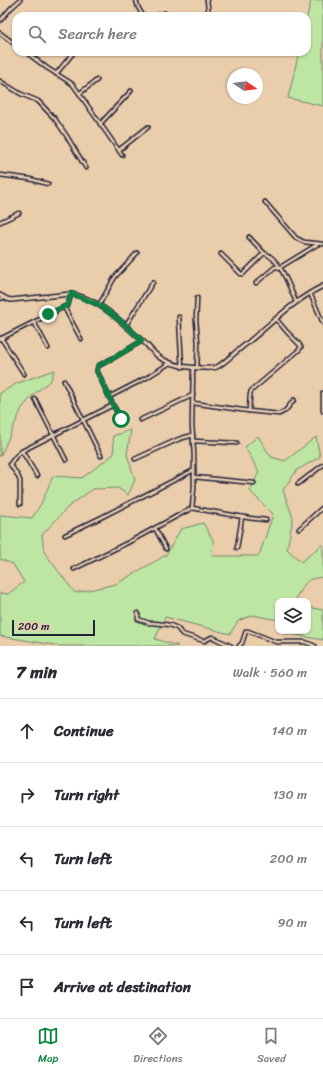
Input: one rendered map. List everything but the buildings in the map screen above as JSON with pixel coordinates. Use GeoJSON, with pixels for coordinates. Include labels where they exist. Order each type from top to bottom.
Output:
{"type":"FeatureCollection","features":[{"type":"Feature","properties":{"kind":"street"},"geometry":{"type":"LineString","coordinates":[[0,21],[20,0]]}},
{"type":"Feature","properties":{"kind":"street"},"geometry":{"type":"LineString","coordinates":[[136,0],[141,12]]}},
{"type":"Feature","properties":{"kind":"street"},"geometry":{"type":"LineString","coordinates":[[207,0],[208,12]]}},
{"type":"Feature","properties":{"kind":"street"},"geometry":{"type":"LineString","coordinates":[[0,33],[12,42]]}},
{"type":"Feature","properties":{"kind":"street"},"geometry":{"type":"LineString","coordinates":[[31,56],[71,83],[122,155]]}},
{"type":"Feature","properties":{"kind":"street"},"geometry":{"type":"LineString","coordinates":[[56,74],[71,56]]}},
{"type":"Feature","properties":{"kind":"street"},"geometry":{"type":"LineString","coordinates":[[80,94],[97,80]]}},
{"type":"Feature","properties":{"kind":"street"},"geometry":{"type":"LineString","coordinates":[[0,81],[21,94],[38,101],[55,119],[86,168]]}},
{"type":"Feature","properties":{"kind":"street"},"geometry":{"type":"LineString","coordinates":[[100,124],[131,91]]}},
{"type":"Feature","properties":{"kind":"street"},"geometry":{"type":"LineString","coordinates":[[119,150],[148,127]]}},
{"type":"Feature","properties":{"kind":"street"},"geometry":{"type":"LineString","coordinates":[[0,175],[30,179],[48,184]]}},
{"type":"Feature","properties":{"kind":"street"},"geometry":{"type":"LineString","coordinates":[[265,202],[296,238],[304,242],[323,244]]}},
{"type":"Feature","properties":{"kind":"street"},"geometry":{"type":"LineString","coordinates":[[0,222],[19,214]]}},
{"type":"Feature","properties":{"kind":"street"},"geometry":{"type":"LineString","coordinates":[[249,237],[265,254],[274,260],[286,277],[296,302]]}},
{"type":"Feature","properties":{"kind":"street"},"geometry":{"type":"LineString","coordinates":[[256,283],[275,267],[279,268],[318,244]]}},
{"type":"Feature","properties":{"kind":"street"},"geometry":{"type":"LineString","coordinates":[[99,305],[115,277],[137,252]]}},
{"type":"Feature","properties":{"kind":"street"},"geometry":{"type":"LineString","coordinates":[[221,254],[243,274],[265,254]]}},
{"type":"Feature","properties":{"kind":"street"},"geometry":{"type":"LineString","coordinates":[[126,325],[153,282]]}},
{"type":"Feature","properties":{"kind":"street"},"geometry":{"type":"LineString","coordinates":[[0,295],[12,300],[19,300],[71,294],[75,295],[99,305],[126,325],[162,359],[182,367],[206,368],[217,367],[247,344],[296,302],[310,292],[323,286]]}},
{"type":"Feature","properties":{"kind":"street"},"geometry":{"type":"LineString","coordinates":[[310,292],[323,323]]}},
{"type":"Feature","properties":{"kind":"street"},"geometry":{"type":"LineString","coordinates":[[24,374],[1,338],[64,307],[69,303],[71,294]]}},
{"type":"Feature","properties":{"kind":"street"},"geometry":{"type":"LineString","coordinates":[[0,299],[4,297]]}},
{"type":"Feature","properties":{"kind":"street"},"geometry":{"type":"LineString","coordinates":[[192,508],[194,477],[193,395],[198,343],[196,320],[197,298]]}},
{"type":"Feature","properties":{"kind":"street"},"geometry":{"type":"LineString","coordinates":[[64,307],[81,339]]}},
{"type":"Feature","properties":{"kind":"street"},"geometry":{"type":"LineString","coordinates":[[179,317],[182,367]]}},
{"type":"Feature","properties":{"kind":"street"},"geometry":{"type":"LineString","coordinates":[[249,411],[251,391],[300,350],[299,344],[276,319]]}},
{"type":"Feature","properties":{"kind":"street"},"geometry":{"type":"LineString","coordinates":[[34,322],[48,348]]}},
{"type":"Feature","properties":{"kind":"street"},"geometry":{"type":"LineString","coordinates":[[121,419],[97,371],[98,366],[142,341]]}},
{"type":"Feature","properties":{"kind":"street"},"geometry":{"type":"LineString","coordinates":[[109,397],[146,378],[170,363]]}},
{"type":"Feature","properties":{"kind":"street"},"geometry":{"type":"LineString","coordinates":[[64,381],[101,456]]}},
{"type":"Feature","properties":{"kind":"street"},"geometry":{"type":"LineString","coordinates":[[323,393],[323,411]]}},
{"type":"Feature","properties":{"kind":"street"},"geometry":{"type":"LineString","coordinates":[[140,420],[193,395]]}},
{"type":"Feature","properties":{"kind":"street"},"geometry":{"type":"LineString","coordinates":[[35,399],[66,460]]}},
{"type":"Feature","properties":{"kind":"street"},"geometry":{"type":"LineString","coordinates":[[193,403],[279,414],[285,411],[294,400]]}},
{"type":"Feature","properties":{"kind":"street"},"geometry":{"type":"LineString","coordinates":[[20,504],[20,481],[10,464],[16,456],[113,405]]}},
{"type":"Feature","properties":{"kind":"street"},"geometry":{"type":"LineString","coordinates":[[135,459],[179,439],[193,435]]}},
{"type":"Feature","properties":{"kind":"street"},"geometry":{"type":"LineString","coordinates":[[193,441],[236,443]]}},
{"type":"Feature","properties":{"kind":"street"},"geometry":{"type":"LineString","coordinates":[[22,452],[37,476]]}},
{"type":"Feature","properties":{"kind":"street"},"geometry":{"type":"LineString","coordinates":[[298,484],[323,465]]}},
{"type":"Feature","properties":{"kind":"street"},"geometry":{"type":"LineString","coordinates":[[64,535],[194,470]]}},
{"type":"Feature","properties":{"kind":"street"},"geometry":{"type":"LineString","coordinates":[[194,477],[254,483]]}},
{"type":"Feature","properties":{"kind":"street"},"geometry":{"type":"LineString","coordinates":[[299,529],[323,507]]}},
{"type":"Feature","properties":{"kind":"street"},"geometry":{"type":"LineString","coordinates":[[74,569],[129,542],[192,508],[266,520]]}},
{"type":"Feature","properties":{"kind":"street"},"geometry":{"type":"LineString","coordinates":[[237,548],[242,517]]}},
{"type":"Feature","properties":{"kind":"street"},"geometry":{"type":"LineString","coordinates":[[155,528],[166,549]]}},
{"type":"Feature","properties":{"kind":"street"},"geometry":{"type":"LineString","coordinates":[[138,613],[138,619],[149,623],[170,625],[177,628],[182,634],[187,636],[204,641],[212,637],[231,646]]}},
{"type":"Feature","properties":{"kind":"street"},"geometry":{"type":"LineString","coordinates":[[239,646],[242,643],[246,631],[248,631],[276,642],[305,642],[315,646]]}},
{"type":"Feature","properties":{"kind":"green space"},"geometry":{"type":"Polygon","coordinates":[[[311,0],[323,0],[323,106],[288,98],[298,56],[311,56],[311,12],[308,12],[311,0]]]}},
{"type":"Feature","properties":{"kind":"green space"},"geometry":{"type":"Polygon","coordinates":[[[54,370],[51,380],[33,395],[22,408],[0,457],[0,393],[18,383],[54,370]]]}},
{"type":"Feature","properties":{"kind":"green space"},"geometry":{"type":"Polygon","coordinates":[[[131,430],[127,454],[135,480],[128,495],[118,488],[93,489],[68,507],[42,535],[44,552],[75,593],[116,584],[166,555],[181,529],[203,523],[213,540],[212,556],[259,556],[273,514],[250,491],[259,472],[245,447],[258,436],[271,457],[285,461],[316,437],[320,457],[297,470],[283,490],[293,518],[287,549],[301,562],[323,544],[323,577],[308,580],[300,593],[298,593],[297,598],[275,598],[275,619],[253,615],[238,621],[230,634],[165,617],[155,639],[178,646],[60,646],[0,636],[0,593],[8,594],[24,582],[13,564],[0,559],[0,515],[32,518],[41,504],[53,476],[82,478],[114,454],[113,436],[131,430]]]}},
{"type":"Feature","properties":{"kind":"green space"},"geometry":{"type":"Polygon","coordinates":[[[311,608],[323,610],[323,640],[290,634],[311,634],[311,608]]]}},
{"type":"Feature","properties":{"kind":"route"},"geometry":{"type":"LineString","coordinates":[[48,314],[68,305],[71,294],[75,295],[99,305],[126,325],[142,341],[102,363],[97,368],[113,405],[121,419]]}}]}
